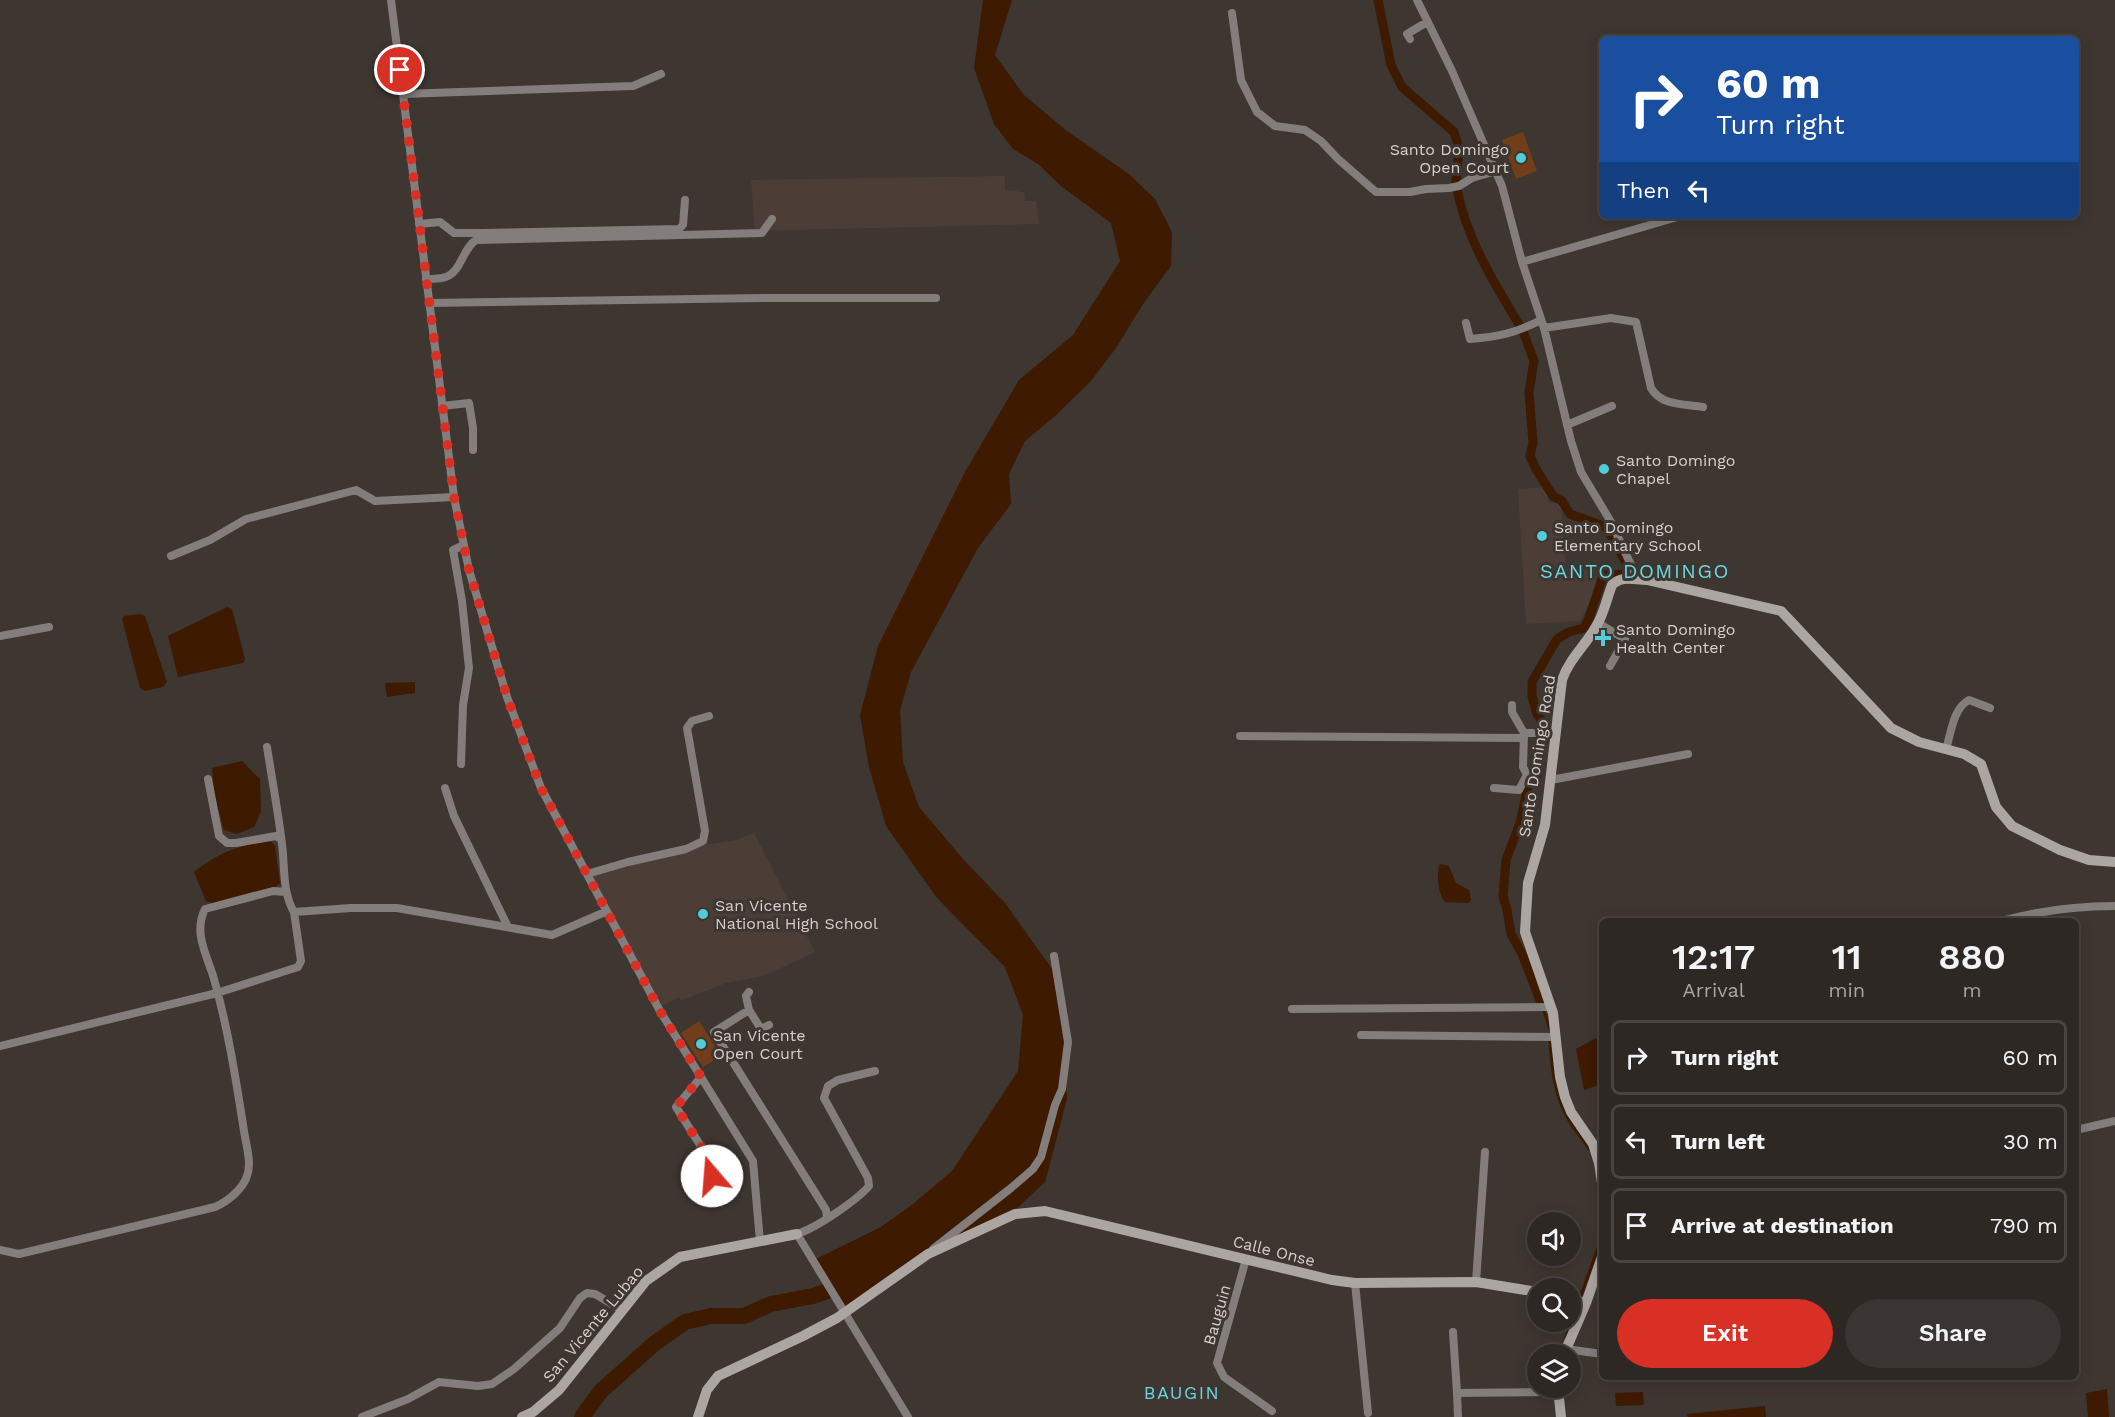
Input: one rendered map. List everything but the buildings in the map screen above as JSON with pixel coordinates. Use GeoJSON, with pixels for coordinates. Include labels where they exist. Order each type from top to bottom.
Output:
{"type":"FeatureCollection","features":[{"type":"Feature","properties":{"kind":"street"},"geometry":{"type":"LineString","coordinates":[[391,0],[454,497],[469,570],[507,697],[541,788],[660,1011],[753,1161],[760,1242]]}},
{"type":"Feature","properties":{"kind":"street"},"geometry":{"type":"LineString","coordinates":[[1417,0],[1452,71],[1502,186],[1522,262],[1542,324],[1581,472],[1611,522],[1638,580]]}},
{"type":"Feature","properties":{"kind":"street"},"geometry":{"type":"LineString","coordinates":[[1232,13],[1241,80],[1257,112],[1275,126],[1305,129],[1376,192],[1410,192],[1449,188],[1496,171]]}},
{"type":"Feature","properties":{"kind":"street"},"geometry":{"type":"LineString","coordinates":[[1410,39],[1407,34],[1427,22]]}},
{"type":"Feature","properties":{"kind":"street"},"geometry":{"type":"LineString","coordinates":[[403,94],[633,86],[661,74]]}},
{"type":"Feature","properties":{"kind":"street"},"geometry":{"type":"LineString","coordinates":[[419,224],[440,222],[454,232],[481,233],[678,229],[683,225],[685,200]]}},
{"type":"Feature","properties":{"kind":"street"},"geometry":{"type":"LineString","coordinates":[[426,279],[448,277],[471,243],[476,240],[762,233],[772,219]]}},
{"type":"Feature","properties":{"kind":"street"},"geometry":{"type":"LineString","coordinates":[[1522,262],[1671,219]]}},
{"type":"Feature","properties":{"kind":"street"},"geometry":{"type":"LineString","coordinates":[[429,303],[936,298]]}},
{"type":"Feature","properties":{"kind":"street"},"geometry":{"type":"LineString","coordinates":[[1466,323],[1470,339],[1499,336],[1542,324],[1611,318],[1636,322],[1650,388],[1655,396],[1661,401],[1703,407]]}},
{"type":"Feature","properties":{"kind":"street"},"geometry":{"type":"LineString","coordinates":[[442,406],[469,403],[473,428],[473,450]]}},
{"type":"Feature","properties":{"kind":"street"},"geometry":{"type":"LineString","coordinates":[[1567,425],[1612,406]]}},
{"type":"Feature","properties":{"kind":"street"},"geometry":{"type":"LineString","coordinates":[[171,556],[210,540],[246,519],[356,490],[375,501],[454,497]]}},
{"type":"Feature","properties":{"kind":"street"},"geometry":{"type":"LineString","coordinates":[[461,764],[462,705],[469,668],[462,601],[453,550],[464,545]]}},
{"type":"Feature","properties":{"kind":"street","name":"Santo Domingo Road"},"geometry":{"type":"LineString","coordinates":[[1599,1163],[1593,1144],[1571,1112],[1565,1097],[1560,1077],[1551,1007],[1525,932],[1528,883],[1545,825],[1551,780],[1548,733],[1566,668],[1584,647],[1598,623],[1612,585],[1616,581],[1627,578],[1647,580],[1781,611],[1892,728],[1919,742],[1964,754],[1981,764],[1996,807],[2012,826],[2060,850],[2089,860],[2115,862]]}},
{"type":"Feature","properties":{"kind":"street"},"geometry":{"type":"LineString","coordinates":[[1598,623],[1625,639],[1610,666]]}},
{"type":"Feature","properties":{"kind":"street"},"geometry":{"type":"LineString","coordinates":[[0,636],[49,627]]}},
{"type":"Feature","properties":{"kind":"street"},"geometry":{"type":"LineString","coordinates":[[1947,749],[1962,703],[1969,700],[1990,708]]}},
{"type":"Feature","properties":{"kind":"street"},"geometry":{"type":"LineString","coordinates":[[1494,788],[1519,790],[1527,775],[1522,767],[1524,735],[1512,712],[1512,705]]}},
{"type":"Feature","properties":{"kind":"street"},"geometry":{"type":"LineString","coordinates":[[587,874],[686,849],[704,841],[705,831],[687,728],[692,721],[709,716]]}},
{"type":"Feature","properties":{"kind":"street"},"geometry":{"type":"LineString","coordinates":[[1240,736],[1548,733]]}},
{"type":"Feature","properties":{"kind":"street"},"geometry":{"type":"LineString","coordinates":[[0,1046],[217,993],[298,967],[301,961],[294,912],[286,892],[281,839],[267,747]]}},
{"type":"Feature","properties":{"kind":"street"},"geometry":{"type":"LineString","coordinates":[[1551,780],[1688,754]]}},
{"type":"Feature","properties":{"kind":"street"},"geometry":{"type":"LineString","coordinates":[[208,779],[219,836],[227,843],[276,836],[281,839]]}},
{"type":"Feature","properties":{"kind":"street"},"geometry":{"type":"LineString","coordinates":[[445,788],[454,816],[508,927]]}},
{"type":"Feature","properties":{"kind":"street"},"geometry":{"type":"LineString","coordinates":[[0,1251],[19,1254],[215,1207],[243,1185],[248,1176],[249,1162],[239,1099],[217,993],[199,934],[200,920],[205,909],[273,891],[286,892]]}},
{"type":"Feature","properties":{"kind":"street"},"geometry":{"type":"LineString","coordinates":[[2013,918],[2036,912],[2087,906],[2115,906]]}},
{"type":"Feature","properties":{"kind":"street"},"geometry":{"type":"LineString","coordinates":[[294,912],[397,908],[552,935],[606,912]]}},
{"type":"Feature","properties":{"kind":"street"},"geometry":{"type":"LineString","coordinates":[[928,1254],[1011,1188],[1032,1169],[1041,1157],[1062,1089],[1068,1042],[1053,956]]}},
{"type":"Feature","properties":{"kind":"street"},"geometry":{"type":"LineString","coordinates":[[749,992],[746,996],[749,1010],[761,1029],[769,1025]]}},
{"type":"Feature","properties":{"kind":"street"},"geometry":{"type":"LineString","coordinates":[[1292,1009],[1551,1007]]}},
{"type":"Feature","properties":{"kind":"street"},"geometry":{"type":"LineString","coordinates":[[749,1010],[714,1032],[826,1210],[827,1217]]}},
{"type":"Feature","properties":{"kind":"street"},"geometry":{"type":"LineString","coordinates":[[1361,1035],[1556,1037]]}},
{"type":"Feature","properties":{"kind":"street","name":"San Vicente Lubao"},"geometry":{"type":"LineString","coordinates":[[522,1417],[533,1412],[559,1390],[646,1281],[681,1257],[797,1234],[808,1230],[861,1195],[868,1186],[868,1178],[824,1098],[828,1086],[838,1080],[875,1071]]}},
{"type":"Feature","properties":{"kind":"street"},"geometry":{"type":"LineString","coordinates":[[701,1077],[676,1107],[711,1162],[713,1191]]}},
{"type":"Feature","properties":{"kind":"street"},"geometry":{"type":"LineString","coordinates":[[2079,1129],[2115,1121]]}},
{"type":"Feature","properties":{"kind":"street"},"geometry":{"type":"LineString","coordinates":[[1476,1282],[1485,1152]]}},
{"type":"Feature","properties":{"kind":"street","name":"Calle Onse"},"geometry":{"type":"LineString","coordinates":[[698,1417],[707,1390],[718,1376],[803,1336],[844,1313],[928,1254],[1008,1217],[1028,1212],[1045,1211],[1306,1275],[1354,1283],[1476,1282],[1527,1290]]}},
{"type":"Feature","properties":{"kind":"street"},"geometry":{"type":"LineString","coordinates":[[797,1234],[908,1417]]}},
{"type":"Feature","properties":{"kind":"street","name":"Bauguin"},"geometry":{"type":"LineString","coordinates":[[1246,1259],[1217,1363],[1224,1377],[1272,1411]]}},
{"type":"Feature","properties":{"kind":"street"},"geometry":{"type":"LineString","coordinates":[[1581,1297],[1599,1263]]}},
{"type":"Feature","properties":{"kind":"street"},"geometry":{"type":"LineString","coordinates":[[1354,1283],[1368,1413]]}},
{"type":"Feature","properties":{"kind":"street"},"geometry":{"type":"LineString","coordinates":[[362,1417],[408,1400],[439,1382],[478,1386],[492,1384],[514,1369],[560,1328],[580,1298],[587,1293],[595,1294],[622,1310]]}},
{"type":"Feature","properties":{"kind":"street"},"geometry":{"type":"LineString","coordinates":[[1454,1332],[1458,1417]]}},
{"type":"Feature","properties":{"kind":"street"},"geometry":{"type":"LineString","coordinates":[[1581,1353],[1599,1354]]}},
{"type":"Feature","properties":{"kind":"street"},"geometry":{"type":"LineString","coordinates":[[1457,1393],[1527,1392]]}},
{"type":"Feature","properties":{"kind":"street"},"geometry":{"type":"LineString","coordinates":[[1558,1398],[1560,1417]]}},
{"type":"Feature","properties":{"kind":"shaded area"},"geometry":{"type":"Polygon","coordinates":[[[983,0],[1012,0],[995,55],[1024,95],[1067,131],[1129,174],[1155,199],[1172,232],[1171,266],[1143,304],[1116,348],[1090,382],[1025,441],[1009,474],[1011,504],[978,548],[911,672],[900,710],[903,762],[919,807],[963,859],[1005,903],[1055,973],[1063,1022],[1067,1099],[1045,1182],[1014,1211],[973,1230],[847,1308],[816,1259],[881,1227],[952,1171],[1018,1071],[1023,1015],[1005,967],[937,898],[886,826],[869,767],[860,715],[878,646],[965,472],[1019,380],[1073,335],[1120,261],[1111,223],[1061,186],[1038,164],[1013,149],[994,124],[974,68],[983,0]]]}},
{"type":"Feature","properties":{"kind":"shaded area","name":"Santo Domingo Open Court"},"geometry":{"type":"Polygon","coordinates":[[[1523,132],[1537,171],[1516,179],[1502,140],[1523,132]]]}},
{"type":"Feature","properties":{"kind":"shaded area"},"geometry":{"type":"Polygon","coordinates":[[[1005,176],[1005,190],[1024,192],[1025,201],[1036,201],[1039,224],[755,231],[751,180],[1005,176]]]}},
{"type":"Feature","properties":{"kind":"shaded area","name":"Santo Domingo Elementary School"},"geometry":{"type":"Polygon","coordinates":[[[1547,487],[1548,503],[1561,503],[1566,570],[1595,569],[1597,589],[1580,621],[1526,624],[1518,489],[1547,487]]]}},
{"type":"Feature","properties":{"kind":"shaded area"},"geometry":{"type":"Polygon","coordinates":[[[227,607],[232,609],[245,659],[243,663],[178,677],[168,636],[227,607]]]}},
{"type":"Feature","properties":{"kind":"shaded area"},"geometry":{"type":"Polygon","coordinates":[[[141,614],[145,616],[167,682],[163,687],[145,691],[140,688],[122,619],[124,616],[141,614]]]}},
{"type":"Feature","properties":{"kind":"shaded area"},"geometry":{"type":"Polygon","coordinates":[[[415,682],[415,693],[387,697],[385,683],[415,682]]]}},
{"type":"Feature","properties":{"kind":"shaded area"},"geometry":{"type":"Polygon","coordinates":[[[242,761],[260,779],[261,811],[254,827],[237,834],[224,830],[215,798],[212,768],[242,761]]]}},
{"type":"Feature","properties":{"kind":"shaded area","name":"San Vicente National High School"},"geometry":{"type":"Polygon","coordinates":[[[754,833],[815,952],[764,976],[726,983],[681,1001],[679,997],[663,1006],[589,876],[698,846],[736,840],[754,833]]]}},
{"type":"Feature","properties":{"kind":"shaded area"},"geometry":{"type":"Polygon","coordinates":[[[267,841],[272,842],[275,846],[280,883],[273,889],[212,903],[206,901],[194,872],[228,851],[267,841]]]}},
{"type":"Feature","properties":{"kind":"shaded area"},"geometry":{"type":"Polygon","coordinates":[[[1440,864],[1449,866],[1456,883],[1469,890],[1471,900],[1469,903],[1445,902],[1438,883],[1440,864]]]}},
{"type":"Feature","properties":{"kind":"shaded area","name":"San Vicente Open Court"},"geometry":{"type":"Polygon","coordinates":[[[699,1021],[721,1056],[703,1067],[681,1033],[699,1021]]]}},
{"type":"Feature","properties":{"kind":"shaded area"},"geometry":{"type":"Polygon","coordinates":[[[1599,1038],[1599,1085],[1584,1090],[1576,1049],[1599,1038]]]}},
{"type":"Feature","properties":{"kind":"shaded area"},"geometry":{"type":"Polygon","coordinates":[[[2107,1389],[2109,1417],[2088,1417],[2086,1393],[2107,1389]]]}},
{"type":"Feature","properties":{"kind":"shaded area"},"geometry":{"type":"Polygon","coordinates":[[[1643,1392],[1644,1405],[1616,1406],[1615,1393],[1643,1392]]]}},
{"type":"Feature","properties":{"kind":"shaded area"},"geometry":{"type":"Polygon","coordinates":[[[1765,1406],[1766,1417],[1688,1417],[1687,1414],[1765,1406]]]}},
{"type":"Feature","properties":{"kind":"waterway"},"geometry":{"type":"LineString","coordinates":[[1378,0],[1391,65],[1402,87],[1454,132],[1459,148],[1456,182]]}},
{"type":"Feature","properties":{"kind":"waterway"},"geometry":{"type":"LineString","coordinates":[[1457,189],[1474,243],[1520,326]]}},
{"type":"Feature","properties":{"kind":"waterway"},"geometry":{"type":"LineString","coordinates":[[1524,334],[1534,361],[1529,392],[1533,443],[1530,456],[1553,496],[1562,501],[1570,514],[1606,527],[1628,566],[1625,574],[1605,575],[1584,628],[1569,632],[1557,639],[1532,682],[1532,696],[1537,714],[1544,725],[1545,737],[1537,775],[1529,782],[1520,823],[1506,860],[1503,896],[1511,934],[1522,954],[1542,1005]]}},
{"type":"Feature","properties":{"kind":"waterway"},"geometry":{"type":"LineString","coordinates":[[1544,1011],[1550,1029]]}},
{"type":"Feature","properties":{"kind":"waterway"},"geometry":{"type":"LineString","coordinates":[[1550,1042],[1554,1079],[1562,1106],[1571,1124],[1590,1150]]}},
{"type":"Feature","properties":{"kind":"waterway"},"geometry":{"type":"LineString","coordinates":[[1598,1183],[1599,1190]]}},
{"type":"Feature","properties":{"kind":"waterway"},"geometry":{"type":"LineString","coordinates":[[1581,1295],[1599,1245]]}},
{"type":"Feature","properties":{"kind":"waterway"},"geometry":{"type":"LineString","coordinates":[[582,1417],[601,1391],[655,1343],[685,1322],[711,1316],[744,1316],[771,1304],[813,1296],[848,1284]]}},
{"type":"Feature","properties":{"kind":"waterway"},"geometry":{"type":"LineString","coordinates":[[1566,1337],[1568,1332]]}},
{"type":"Feature","properties":{"kind":"place","name":"Santo Domingo Open Court"},"geometry":{"type":"Point","coordinates":[1521,158]}},
{"type":"Feature","properties":{"kind":"place","name":"Santo Domingo Chapel"},"geometry":{"type":"Point","coordinates":[1604,469]}},
{"type":"Feature","properties":{"kind":"place","name":"Santo Domingo Elementary School"},"geometry":{"type":"Point","coordinates":[1542,536]}},
{"type":"Feature","properties":{"kind":"place","name":"Santo Domingo Health Center"},"geometry":{"type":"Point","coordinates":[1603,638]}},
{"type":"Feature","properties":{"kind":"place","name":"San Vicente National High School"},"geometry":{"type":"Point","coordinates":[703,914]}},
{"type":"Feature","properties":{"kind":"place","name":"San Vicente Open Court"},"geometry":{"type":"Point","coordinates":[701,1044]}},
{"type":"Feature","properties":{"kind":"district","name":"SANTO DOMINGO"},"geometry":{"type":"Point","coordinates":[1635,571]}},
{"type":"Feature","properties":{"kind":"district","name":"BAUGIN"},"geometry":{"type":"Point","coordinates":[1182,1392]}},
{"type":"Feature","properties":{"kind":"route"},"geometry":{"type":"LineString","coordinates":[[400,70],[454,497],[469,570],[507,697],[541,788],[660,1011],[701,1077],[676,1107],[711,1162],[712,1176]]}}]}
